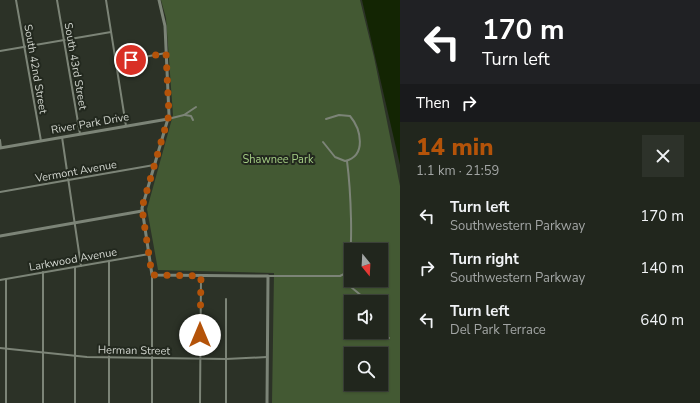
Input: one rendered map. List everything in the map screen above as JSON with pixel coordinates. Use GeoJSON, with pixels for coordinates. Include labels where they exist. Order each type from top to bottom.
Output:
{"type":"FeatureCollection","features":[{"type":"Feature","properties":{"kind":"street","name":"South 42nd Street"},"geometry":{"type":"LineString","coordinates":[[16,0],[41,141]]}},
{"type":"Feature","properties":{"kind":"street","name":"South 43rd Street"},"geometry":{"type":"LineString","coordinates":[[57,0],[80,134]]}},
{"type":"Feature","properties":{"kind":"street"},"geometry":{"type":"LineString","coordinates":[[106,0],[126,126]]}},
{"type":"Feature","properties":{"kind":"street"},"geometry":{"type":"LineString","coordinates":[[152,403],[152,275],[150,254],[142,211],[168,119],[165,26],[159,0]]}},
{"type":"Feature","properties":{"kind":"street"},"geometry":{"type":"LineString","coordinates":[[0,51],[111,32]]}},
{"type":"Feature","properties":{"kind":"street"},"geometry":{"type":"LineString","coordinates":[[116,62],[166,53]]}},
{"type":"Feature","properties":{"kind":"street","name":"River Park Drive"},"geometry":{"type":"LineString","coordinates":[[1,148],[168,119],[184,115],[196,107]]}},
{"type":"Feature","properties":{"kind":"street"},"geometry":{"type":"LineString","coordinates":[[184,115],[191,116],[193,120]]}},
{"type":"Feature","properties":{"kind":"street"},"geometry":{"type":"LineString","coordinates":[[326,120],[339,115],[350,116],[357,126],[360,138],[359,147],[353,157],[347,162]]}},
{"type":"Feature","properties":{"kind":"street"},"geometry":{"type":"LineString","coordinates":[[62,137],[81,266]]}},
{"type":"Feature","properties":{"kind":"street"},"geometry":{"type":"LineString","coordinates":[[0,140],[1,148]]}},
{"type":"Feature","properties":{"kind":"street"},"geometry":{"type":"LineString","coordinates":[[323,142],[335,156],[347,162]]}},
{"type":"Feature","properties":{"kind":"street"},"geometry":{"type":"LineString","coordinates":[[347,162],[351,209],[350,243]]}},
{"type":"Feature","properties":{"kind":"street","name":"Vermont Avenue"},"geometry":{"type":"LineString","coordinates":[[0,192],[155,165]]}},
{"type":"Feature","properties":{"kind":"street"},"geometry":{"type":"LineString","coordinates":[[0,236],[142,211]]}},
{"type":"Feature","properties":{"kind":"street","name":"Larkwood Avenue"},"geometry":{"type":"LineString","coordinates":[[0,280],[150,254]]}},
{"type":"Feature","properties":{"kind":"street"},"geometry":{"type":"LineString","coordinates":[[109,260],[109,403]]}},
{"type":"Feature","properties":{"kind":"street"},"geometry":{"type":"LineString","coordinates":[[75,267],[75,403]]}},
{"type":"Feature","properties":{"kind":"street"},"geometry":{"type":"LineString","coordinates":[[43,272],[43,403]]}},
{"type":"Feature","properties":{"kind":"street"},"geometry":{"type":"LineString","coordinates":[[152,275],[344,275]]}},
{"type":"Feature","properties":{"kind":"street"},"geometry":{"type":"LineString","coordinates":[[200,403],[201,276]]}},
{"type":"Feature","properties":{"kind":"street"},"geometry":{"type":"LineString","coordinates":[[267,403],[268,276]]}},
{"type":"Feature","properties":{"kind":"street"},"geometry":{"type":"LineString","coordinates":[[6,279],[6,403]]}},
{"type":"Feature","properties":{"kind":"street"},"geometry":{"type":"LineString","coordinates":[[351,287],[361,295]]}},
{"type":"Feature","properties":{"kind":"street"},"geometry":{"type":"LineString","coordinates":[[226,299],[226,403]]}},
{"type":"Feature","properties":{"kind":"street","name":"Herman Street"},"geometry":{"type":"LineString","coordinates":[[0,348],[109,358],[226,359],[267,357]]}},
{"type":"Feature","properties":{"kind":"green space","name":"Shawnee Park"},"geometry":{"type":"Polygon","coordinates":[[[161,0],[360,0],[374,57],[400,186],[400,403],[272,403],[274,273],[158,270],[147,209],[173,115],[166,18],[161,0]]]}},
{"type":"Feature","properties":{"kind":"shaded area"},"geometry":{"type":"Polygon","coordinates":[[[362,0],[400,0],[400,165],[362,0]]]}},
{"type":"Feature","properties":{"kind":"route"},"geometry":{"type":"LineString","coordinates":[[131,60],[166,53],[169,115],[142,208],[152,275],[201,276],[200,335]]}}]}
